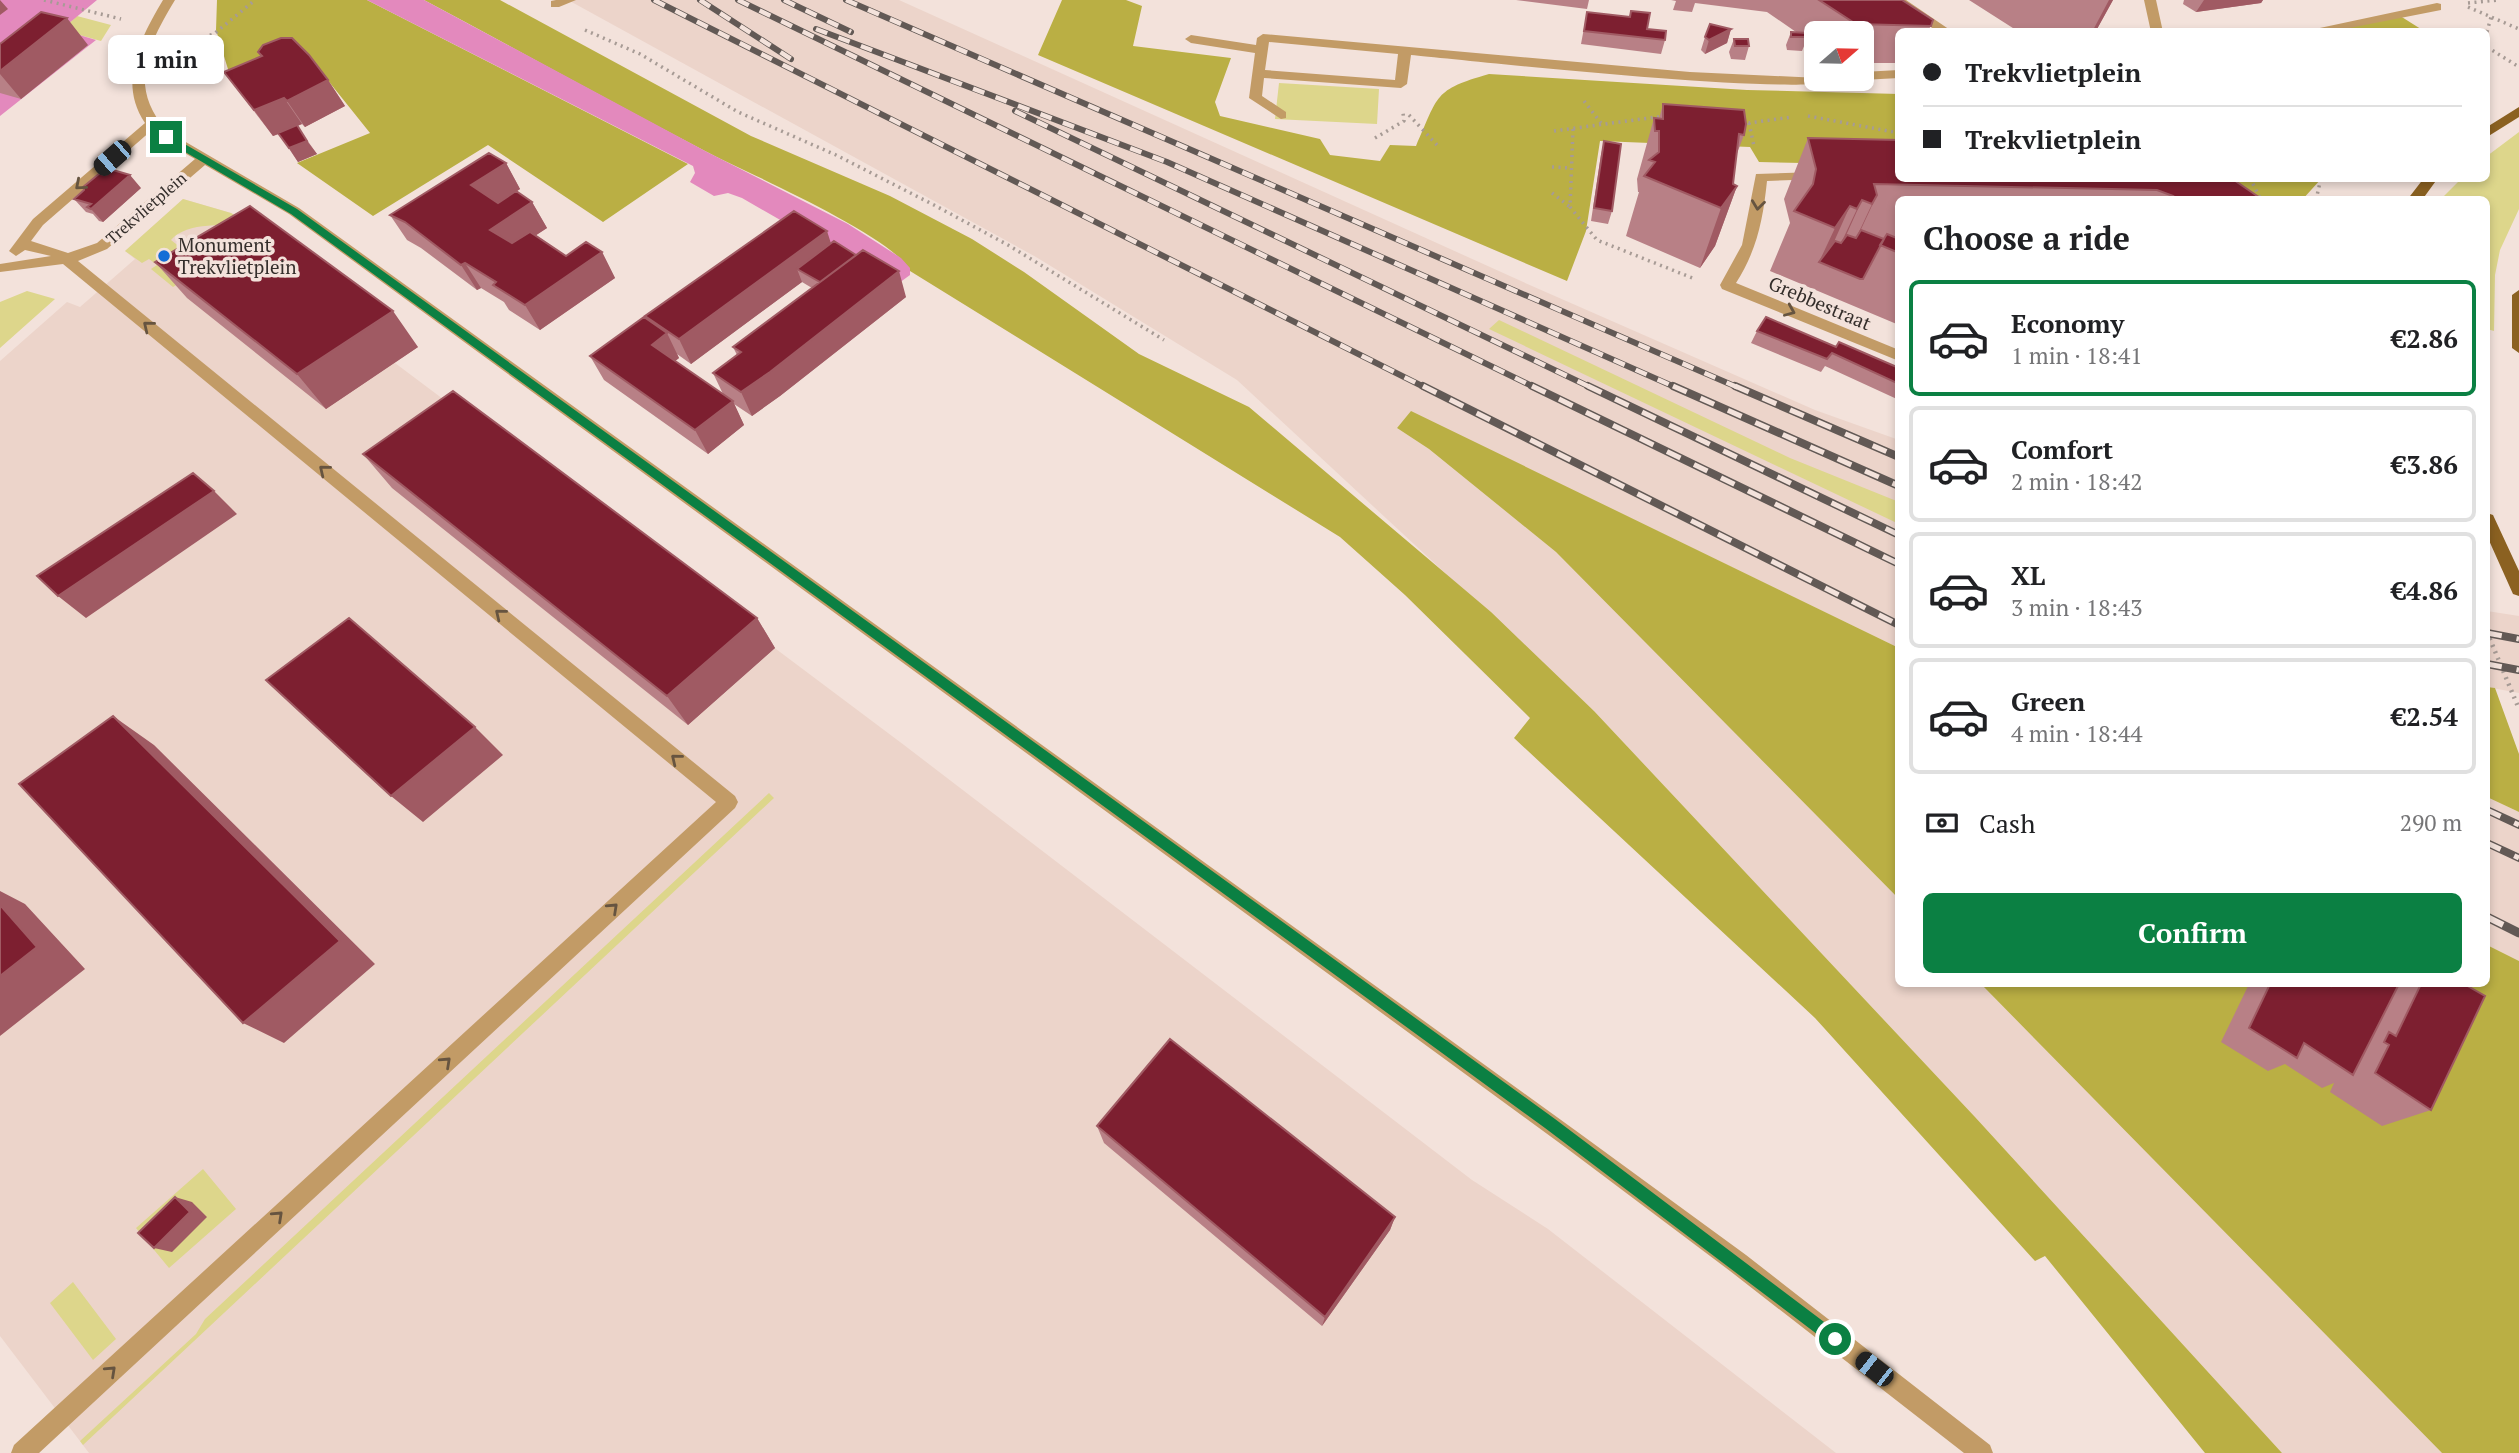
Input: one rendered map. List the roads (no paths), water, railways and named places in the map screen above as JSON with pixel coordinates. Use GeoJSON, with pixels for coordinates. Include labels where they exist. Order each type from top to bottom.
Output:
{"type":"FeatureCollection","features":[{"type":"Feature","properties":{"kind":"main road"},"geometry":{"type":"LineString","coordinates":[[2490,131],[2519,110]]}},
{"type":"Feature","properties":{"kind":"main road"},"geometry":{"type":"LineString","coordinates":[[2417,196],[2429,182]]}},
{"type":"Feature","properties":{"kind":"main road"},"geometry":{"type":"LineString","coordinates":[[2519,295],[2519,348]]}},
{"type":"Feature","properties":{"kind":"main road"},"geometry":{"type":"LineString","coordinates":[[2490,526],[2519,589]]}},
{"type":"Feature","properties":{"kind":"street"},"geometry":{"type":"LineString","coordinates":[[151,124],[144,111],[139,91],[140,55],[152,27],[169,0]]}},
{"type":"Feature","properties":{"kind":"street"},"geometry":{"type":"LineString","coordinates":[[555,4],[570,0]]}},
{"type":"Feature","properties":{"kind":"street"},"geometry":{"type":"LineString","coordinates":[[1898,0],[1941,28]]}},
{"type":"Feature","properties":{"kind":"street"},"geometry":{"type":"LineString","coordinates":[[2150,0],[2156,28]]}},
{"type":"Feature","properties":{"kind":"street"},"geometry":{"type":"LineString","coordinates":[[2328,28],[2437,7]]}},
{"type":"Feature","properties":{"kind":"street"},"geometry":{"type":"LineString","coordinates":[[1281,115],[1255,98],[1263,38],[1703,77],[1804,81]]}},
{"type":"Feature","properties":{"kind":"street"},"geometry":{"type":"LineString","coordinates":[[1191,39],[1261,50]]}},
{"type":"Feature","properties":{"kind":"street"},"geometry":{"type":"LineString","coordinates":[[1258,74],[1401,84],[1405,51]]}},
{"type":"Feature","properties":{"kind":"street"},"geometry":{"type":"LineString","coordinates":[[1874,75],[1895,74]]}},
{"type":"Feature","properties":{"kind":"street","name":"Trekvlietplein"},"geometry":{"type":"LineString","coordinates":[[2,270],[38,222],[151,124],[162,134],[203,159],[294,211],[1550,1123],[1738,1263],[1982,1453]]}},
{"type":"Feature","properties":{"kind":"street","name":"Trekvlietplein"},"geometry":{"type":"LineString","coordinates":[[2,270],[86,254],[110,241],[203,159]]}},
{"type":"Feature","properties":{"kind":"street","name":"Grebbestraat"},"geometry":{"type":"LineString","coordinates":[[1830,176],[1761,177],[1754,236],[1746,257],[1727,285],[1895,354]]}},
{"type":"Feature","properties":{"kind":"street"},"geometry":{"type":"LineString","coordinates":[[21,244],[55,252],[67,259],[729,802],[22,1453]]}},
{"type":"Feature","properties":{"kind":"railway"},"geometry":{"type":"LineString","coordinates":[[654,0],[1426,388]]}},
{"type":"Feature","properties":{"kind":"railway"},"geometry":{"type":"LineString","coordinates":[[700,0],[791,59]]}},
{"type":"Feature","properties":{"kind":"railway"},"geometry":{"type":"LineString","coordinates":[[738,0],[1536,388]]}},
{"type":"Feature","properties":{"kind":"railway"},"geometry":{"type":"LineString","coordinates":[[784,0],[851,32]]}},
{"type":"Feature","properties":{"kind":"railway"},"geometry":{"type":"LineString","coordinates":[[846,0],[1739,388]]}},
{"type":"Feature","properties":{"kind":"railway"},"geometry":{"type":"LineString","coordinates":[[816,29],[1167,162],[1677,388]]}},
{"type":"Feature","properties":{"kind":"railway"},"geometry":{"type":"LineString","coordinates":[[1015,111],[1592,388]]}},
{"type":"Feature","properties":{"kind":"railway"},"geometry":{"type":"LineString","coordinates":[[1423,386],[1895,623]]}},
{"type":"Feature","properties":{"kind":"railway"},"geometry":{"type":"LineString","coordinates":[[1532,386],[1895,562]]}},
{"type":"Feature","properties":{"kind":"railway"},"geometry":{"type":"LineString","coordinates":[[1588,386],[1895,533]]}},
{"type":"Feature","properties":{"kind":"railway"},"geometry":{"type":"LineString","coordinates":[[1673,386],[1895,484]]}},
{"type":"Feature","properties":{"kind":"railway"},"geometry":{"type":"LineString","coordinates":[[1735,386],[1895,455]]}},
{"type":"Feature","properties":{"kind":"railway"},"geometry":{"type":"LineString","coordinates":[[2490,634],[2519,639]]}},
{"type":"Feature","properties":{"kind":"railway"},"geometry":{"type":"LineString","coordinates":[[2490,665],[2519,670]]}},
{"type":"Feature","properties":{"kind":"railway"},"geometry":{"type":"LineString","coordinates":[[2490,811],[2519,825]]}},
{"type":"Feature","properties":{"kind":"railway"},"geometry":{"type":"LineString","coordinates":[[2490,844],[2519,858]]}},
{"type":"Feature","properties":{"kind":"railway"},"geometry":{"type":"LineString","coordinates":[[2490,918],[2519,933]]}},
{"type":"Feature","properties":{"kind":"place","name":"Monument Trekvlietplein"},"geometry":{"type":"Point","coordinates":[164,256]}}]}
